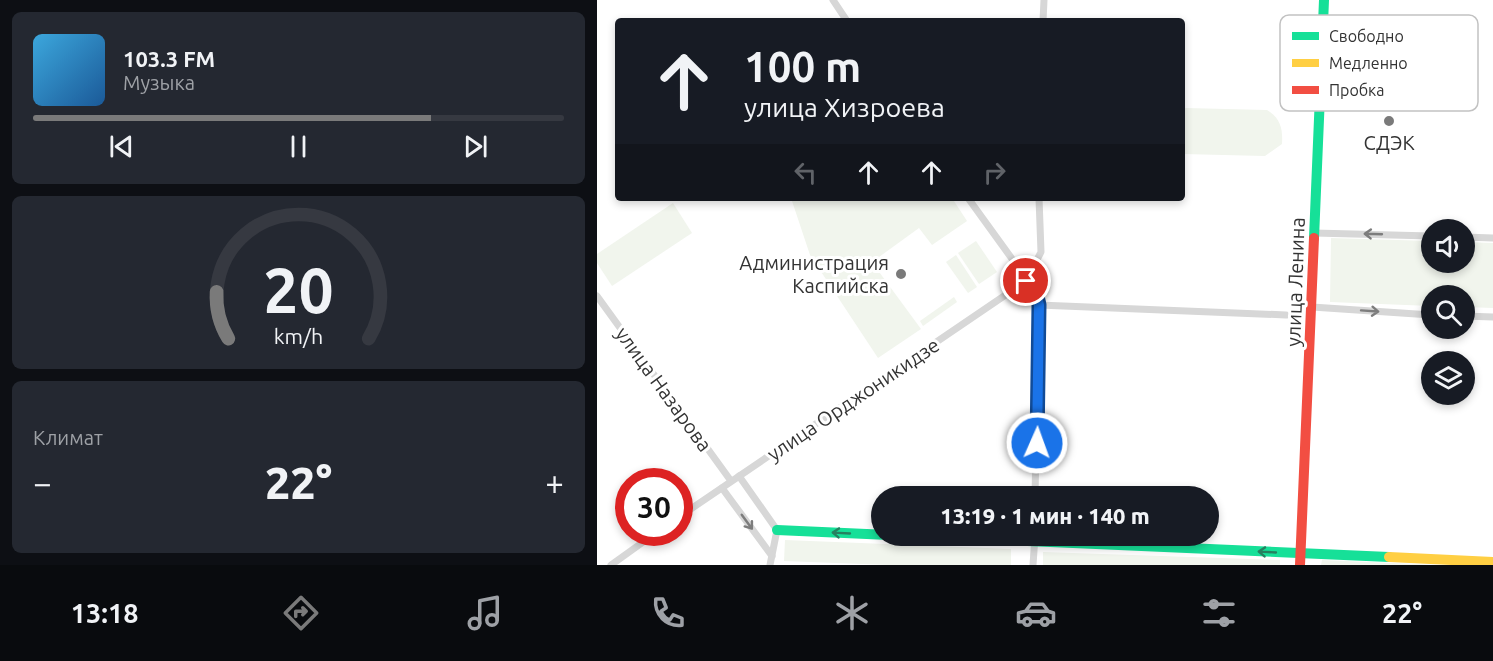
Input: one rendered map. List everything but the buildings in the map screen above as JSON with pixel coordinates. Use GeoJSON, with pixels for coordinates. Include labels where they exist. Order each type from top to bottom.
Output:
{"type":"FeatureCollection","features":[{"type":"Feature","properties":{"kind":"street"},"geometry":{"type":"LineString","coordinates":[[833,0],[845,18]]}},
{"type":"Feature","properties":{"kind":"street"},"geometry":{"type":"LineString","coordinates":[[1043,18],[1044,0]]}},
{"type":"Feature","properties":{"kind":"street","name":"улица Ленина"},"geometry":{"type":"LineString","coordinates":[[1324,15],[1325,0]]}},
{"type":"Feature","properties":{"kind":"street","name":"улица Ленина"},"geometry":{"type":"LineString","coordinates":[[1300,565],[1320,111]]}},
{"type":"Feature","properties":{"kind":"street"},"geometry":{"type":"LineString","coordinates":[[970,201],[1036,292],[1039,305],[1035,486]]}},
{"type":"Feature","properties":{"kind":"street"},"geometry":{"type":"LineString","coordinates":[[1026,281],[1041,252],[1039,201]]}},
{"type":"Feature","properties":{"kind":"street"},"geometry":{"type":"LineString","coordinates":[[1314,233],[1421,236]]}},
{"type":"Feature","properties":{"kind":"street"},"geometry":{"type":"LineString","coordinates":[[1475,237],[1493,238]]}},
{"type":"Feature","properties":{"kind":"street","name":"улица Орджоникидзе"},"geometry":{"type":"LineString","coordinates":[[693,508],[1026,281]]}},
{"type":"Feature","properties":{"kind":"street","name":"улица Назарова"},"geometry":{"type":"LineString","coordinates":[[597,296],[731,481]]}},
{"type":"Feature","properties":{"kind":"street"},"geometry":{"type":"LineString","coordinates":[[1039,305],[1286,315]]}},
{"type":"Feature","properties":{"kind":"street"},"geometry":{"type":"LineString","coordinates":[[1312,307],[1421,314]]}},
{"type":"Feature","properties":{"kind":"street"},"geometry":{"type":"LineString","coordinates":[[1475,316],[1493,317]]}},
{"type":"Feature","properties":{"kind":"street"},"geometry":{"type":"LineString","coordinates":[[739,476],[777,530],[770,565]]}},
{"type":"Feature","properties":{"kind":"street"},"geometry":{"type":"LineString","coordinates":[[722,488],[772,556]]}},
{"type":"Feature","properties":{"kind":"street"},"geometry":{"type":"LineString","coordinates":[[777,530],[871,534]]}},
{"type":"Feature","properties":{"kind":"street"},"geometry":{"type":"LineString","coordinates":[[611,565],[637,546]]}},
{"type":"Feature","properties":{"kind":"street"},"geometry":{"type":"LineString","coordinates":[[1033,565],[1034,546]]}},
{"type":"Feature","properties":{"kind":"street"},"geometry":{"type":"LineString","coordinates":[[1157,546],[1493,562]]}},
{"type":"Feature","properties":{"kind":"shaded area"},"geometry":{"type":"Polygon","coordinates":[[[1185,108],[1267,110],[1280,124],[1282,144],[1265,156],[1185,154],[1185,108]]]}},
{"type":"Feature","properties":{"kind":"shaded area"},"geometry":{"type":"Polygon","coordinates":[[[792,201],[954,201],[967,221],[932,245],[919,228],[879,257],[880,260],[874,265],[921,329],[878,358],[810,255],[792,201]]]}},
{"type":"Feature","properties":{"kind":"shaded area"},"geometry":{"type":"Polygon","coordinates":[[[673,203],[692,233],[612,286],[597,263],[597,254],[673,203]]]}},
{"type":"Feature","properties":{"kind":"shaded area"},"geometry":{"type":"Polygon","coordinates":[[[1331,238],[1421,241],[1421,273],[1475,273],[1475,242],[1493,243],[1493,308],[1475,307],[1475,285],[1421,285],[1421,306],[1330,302],[1331,238]]]}},
{"type":"Feature","properties":{"kind":"shaded area"},"geometry":{"type":"Polygon","coordinates":[[[976,241],[997,272],[979,284],[958,253],[976,241]]]}},
{"type":"Feature","properties":{"kind":"shaded area"},"geometry":{"type":"Polygon","coordinates":[[[956,255],[977,287],[968,293],[946,262],[956,255]]]}},
{"type":"Feature","properties":{"kind":"shaded area"},"geometry":{"type":"Polygon","coordinates":[[[954,297],[957,302],[923,326],[920,321],[954,297]]]}},
{"type":"Feature","properties":{"kind":"shaded area"},"geometry":{"type":"Polygon","coordinates":[[[785,540],[871,543],[871,546],[1011,549],[1011,565],[888,565],[784,561],[785,540]]]}},
{"type":"Feature","properties":{"kind":"shaded area"},"geometry":{"type":"Polygon","coordinates":[[[1043,552],[1280,560],[1280,565],[1043,565],[1043,552]]]}},
{"type":"Feature","properties":{"kind":"shaded area"},"geometry":{"type":"Polygon","coordinates":[[[1322,560],[1439,565],[1321,565],[1322,560]]]}},
{"type":"Feature","properties":{"kind":"traffic: fast"},"geometry":{"type":"LineString","coordinates":[[1323,15],[1324,0]]}},
{"type":"Feature","properties":{"kind":"traffic: fast"},"geometry":{"type":"LineString","coordinates":[[1314,238],[1319,111]]}},
{"type":"Feature","properties":{"kind":"traffic: fast"},"geometry":{"type":"LineString","coordinates":[[777,530],[1389,557]]}},
{"type":"Feature","properties":{"kind":"traffic: slow"},"geometry":{"type":"LineString","coordinates":[[1389,557],[1493,562]]}},
{"type":"Feature","properties":{"kind":"traffic: jam"},"geometry":{"type":"LineString","coordinates":[[1300,565],[1314,238]]}},
{"type":"Feature","properties":{"kind":"place","name":"СДЭК"},"geometry":{"type":"Point","coordinates":[1389,121]}},
{"type":"Feature","properties":{"kind":"place","name":"Администрация Каспийска"},"geometry":{"type":"Point","coordinates":[901,274]}},
{"type":"Feature","properties":{"kind":"route"},"geometry":{"type":"LineString","coordinates":[[1026,281],[1036,292],[1039,305],[1037,443]]}}]}
